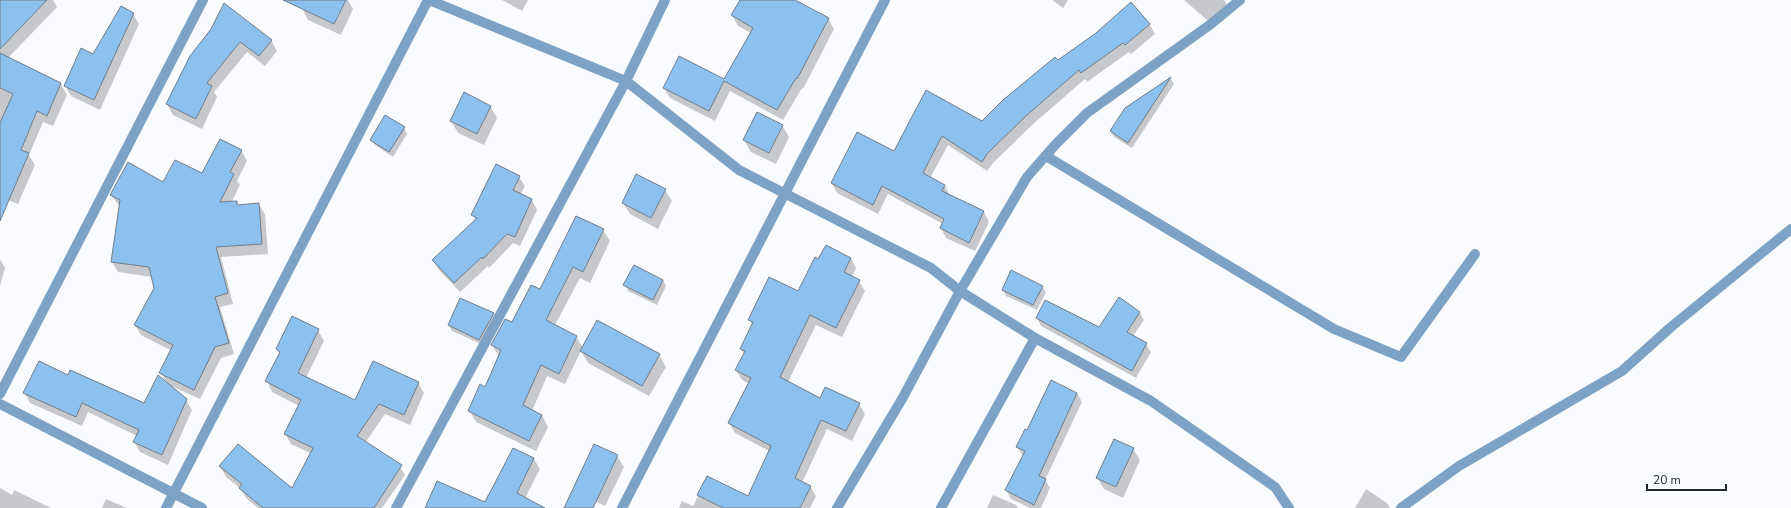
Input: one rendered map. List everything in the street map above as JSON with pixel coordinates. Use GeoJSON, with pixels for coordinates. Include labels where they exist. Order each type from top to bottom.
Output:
{"type":"FeatureCollection","features":[{"type":"Feature","properties":{"kind":"street"},"geometry":{"type":"LineString","coordinates":[[0,394],[203,0]]}},
{"type":"Feature","properties":{"kind":"street"},"geometry":{"type":"LineString","coordinates":[[166,508],[429,0],[626,81],[739,170],[931,268],[960,291],[1035,338],[1151,401],[1275,487],[1288,508]]}},
{"type":"Feature","properties":{"kind":"street"},"geometry":{"type":"LineString","coordinates":[[396,508],[626,81],[665,0]]}},
{"type":"Feature","properties":{"kind":"street"},"geometry":{"type":"LineString","coordinates":[[622,508],[784,192],[885,0]]}},
{"type":"Feature","properties":{"kind":"street"},"geometry":{"type":"LineString","coordinates":[[837,508],[902,400],[960,291],[1027,177],[1087,113],[1211,24],[1240,0]]}},
{"type":"Feature","properties":{"kind":"street"},"geometry":{"type":"LineString","coordinates":[[1046,156],[1334,329],[1401,357],[1475,254]]}},
{"type":"Feature","properties":{"kind":"street"},"geometry":{"type":"LineString","coordinates":[[1401,508],[1459,466],[1622,370],[1671,327],[1791,229]]}},
{"type":"Feature","properties":{"kind":"street"},"geometry":{"type":"LineString","coordinates":[[942,508],[1035,338]]}},
{"type":"Feature","properties":{"kind":"street"},"geometry":{"type":"LineString","coordinates":[[0,404],[202,508]]}},
{"type":"Feature","properties":{"kind":"building"},"geometry":{"type":"Polygon","coordinates":[[[0,0],[47,0],[0,49],[0,0]]]}},
{"type":"Feature","properties":{"kind":"building"},"geometry":{"type":"Polygon","coordinates":[[[283,0],[346,0],[334,24],[283,0]]]}},
{"type":"Feature","properties":{"kind":"building"},"geometry":{"type":"Polygon","coordinates":[[[740,0],[795,0],[829,18],[797,79],[796,78],[777,110],[724,81],[709,111],[663,88],[679,56],[724,79],[753,28],[731,15],[740,0]]]}},
{"type":"Feature","properties":{"kind":"building"},"geometry":{"type":"Polygon","coordinates":[[[1131,2],[1150,24],[1125,45],[1123,43],[1081,73],[1079,70],[1027,115],[987,154],[982,162],[942,136],[923,173],[945,185],[942,191],[984,211],[969,243],[940,228],[944,219],[882,186],[873,205],[831,183],[857,132],[894,151],[926,90],[982,121],[1003,100],[1055,57],[1058,60],[1096,33],[1131,2]]]}},
{"type":"Feature","properties":{"kind":"building"},"geometry":{"type":"Polygon","coordinates":[[[224,3],[272,40],[259,56],[240,42],[207,83],[212,86],[196,119],[166,104],[190,56],[211,29],[224,3]]]}},
{"type":"Feature","properties":{"kind":"building"},"geometry":{"type":"Polygon","coordinates":[[[121,6],[134,13],[94,100],[64,86],[81,48],[93,54],[121,6]]]}},
{"type":"Feature","properties":{"kind":"building"},"geometry":{"type":"Polygon","coordinates":[[[0,53],[61,83],[47,116],[37,111],[21,150],[29,153],[0,221],[0,123],[13,94],[0,88],[0,53]]]}},
{"type":"Feature","properties":{"kind":"building"},"geometry":{"type":"Polygon","coordinates":[[[1171,77],[1128,143],[1110,131],[1125,108],[1171,77]]]}},
{"type":"Feature","properties":{"kind":"building"},"geometry":{"type":"Polygon","coordinates":[[[464,92],[491,106],[477,134],[450,121],[464,92]]]}},
{"type":"Feature","properties":{"kind":"building"},"geometry":{"type":"Polygon","coordinates":[[[757,112],[783,125],[769,153],[743,140],[757,112]]]}},
{"type":"Feature","properties":{"kind":"building"},"geometry":{"type":"Polygon","coordinates":[[[385,115],[405,127],[389,152],[370,140],[385,115]]]}},
{"type":"Feature","properties":{"kind":"building"},"geometry":{"type":"Polygon","coordinates":[[[220,139],[242,150],[230,172],[234,174],[220,202],[237,201],[237,205],[259,203],[262,244],[216,247],[228,293],[215,297],[229,343],[215,347],[194,390],[159,373],[173,345],[134,325],[154,288],[149,267],[111,262],[120,200],[110,195],[128,162],[163,182],[175,160],[202,173],[220,139]]]}},
{"type":"Feature","properties":{"kind":"building"},"geometry":{"type":"Polygon","coordinates":[[[496,164],[520,176],[513,190],[532,199],[515,237],[507,234],[483,259],[482,257],[454,283],[432,260],[477,218],[471,215],[496,164]]]}},
{"type":"Feature","properties":{"kind":"building"},"geometry":{"type":"Polygon","coordinates":[[[636,174],[666,189],[651,218],[622,203],[636,174]]]}},
{"type":"Feature","properties":{"kind":"building"},"geometry":{"type":"Polygon","coordinates":[[[576,216],[604,229],[583,272],[573,267],[546,320],[577,336],[559,374],[541,365],[523,405],[542,415],[529,441],[468,411],[480,384],[485,387],[501,350],[491,345],[505,319],[512,322],[531,285],[540,289],[576,216]]]}},
{"type":"Feature","properties":{"kind":"building"},"geometry":{"type":"Polygon","coordinates":[[[826,245],[851,258],[844,272],[860,280],[836,328],[810,315],[780,377],[820,398],[825,387],[860,403],[846,431],[821,420],[795,478],[811,486],[800,508],[723,508],[697,495],[707,476],[748,496],[771,446],[728,423],[751,378],[735,370],[745,351],[740,349],[753,322],[748,320],[769,277],[798,291],[815,257],[818,259],[826,245]]]}},
{"type":"Feature","properties":{"kind":"building"},"geometry":{"type":"Polygon","coordinates":[[[634,265],[663,280],[653,300],[623,285],[634,265]]]}},
{"type":"Feature","properties":{"kind":"building"},"geometry":{"type":"Polygon","coordinates":[[[1011,270],[1043,286],[1033,305],[1002,290],[1011,270]]]}},
{"type":"Feature","properties":{"kind":"building"},"geometry":{"type":"Polygon","coordinates":[[[1119,297],[1140,312],[1127,332],[1147,343],[1132,371],[1036,318],[1045,300],[1099,327],[1119,297]]]}},
{"type":"Feature","properties":{"kind":"building"},"geometry":{"type":"Polygon","coordinates":[[[460,298],[494,313],[479,340],[448,325],[460,298]]]}},
{"type":"Feature","properties":{"kind":"building"},"geometry":{"type":"Polygon","coordinates":[[[292,316],[319,329],[298,373],[355,400],[373,361],[419,382],[404,415],[379,404],[357,436],[402,465],[374,508],[263,508],[239,488],[242,484],[219,466],[238,444],[292,488],[313,448],[284,434],[301,400],[265,381],[280,352],[276,349],[292,316]]]}},
{"type":"Feature","properties":{"kind":"building"},"geometry":{"type":"Polygon","coordinates":[[[597,320],[660,354],[642,386],[580,351],[597,320]]]}},
{"type":"Feature","properties":{"kind":"building"},"geometry":{"type":"Polygon","coordinates":[[[39,361],[68,375],[70,370],[144,403],[158,375],[187,399],[162,455],[133,442],[139,430],[82,403],[76,417],[23,393],[39,361]]]}},
{"type":"Feature","properties":{"kind":"building"},"geometry":{"type":"Polygon","coordinates":[[[1051,380],[1077,393],[1039,476],[1046,479],[1034,505],[1005,490],[1025,451],[1016,447],[1025,429],[1027,430],[1051,380]]]}},
{"type":"Feature","properties":{"kind":"building"},"geometry":{"type":"Polygon","coordinates":[[[1114,439],[1134,448],[1116,487],[1096,478],[1114,439]]]}},
{"type":"Feature","properties":{"kind":"building"},"geometry":{"type":"Polygon","coordinates":[[[594,444],[618,455],[593,508],[564,508],[594,444]]]}},
{"type":"Feature","properties":{"kind":"building"},"geometry":{"type":"Polygon","coordinates":[[[513,448],[534,458],[517,493],[545,508],[425,508],[437,481],[485,502],[513,448]]]}}]}
